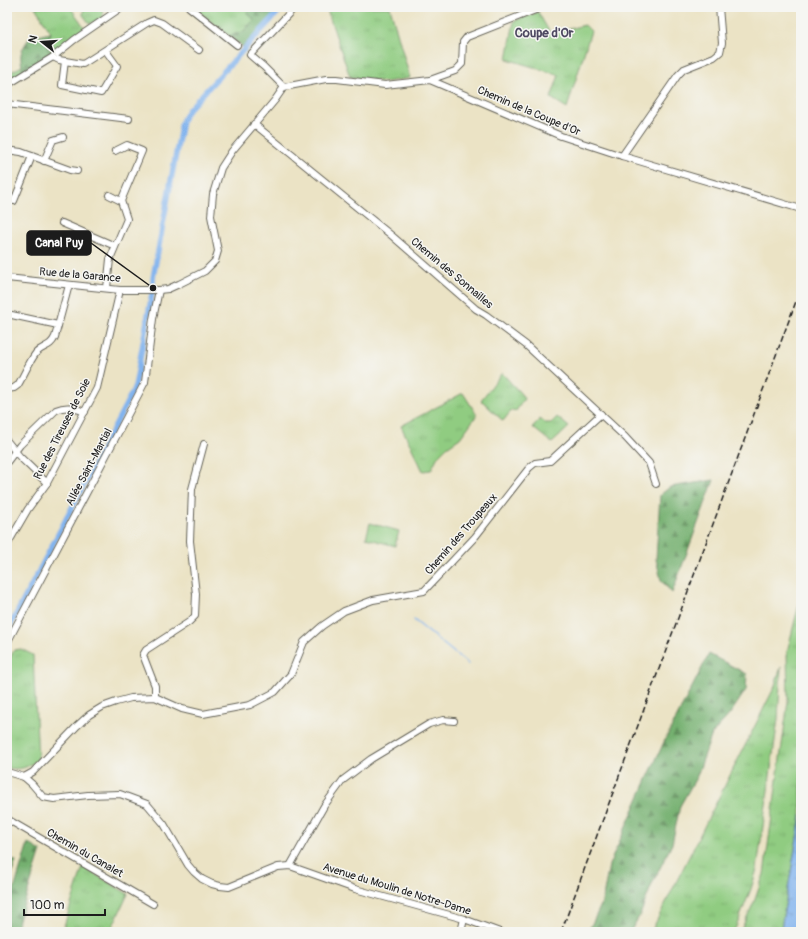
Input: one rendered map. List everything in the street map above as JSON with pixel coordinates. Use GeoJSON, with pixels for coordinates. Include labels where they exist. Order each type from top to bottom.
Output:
{"type":"FeatureCollection","features":[{"type":"Feature","properties":{"kind":"street"},"geometry":{"type":"LineString","coordinates":[[7,85],[54,58],[74,40],[122,7]]}},
{"type":"Feature","properties":{"kind":"street"},"geometry":{"type":"LineString","coordinates":[[189,7],[237,45]]}},
{"type":"Feature","properties":{"kind":"street"},"geometry":{"type":"LineString","coordinates":[[254,124],[284,87],[250,55],[295,7]]}},
{"type":"Feature","properties":{"kind":"street","name":"Chemin de la Coupe d'Or"},"geometry":{"type":"LineString","coordinates":[[284,87],[326,79],[386,85],[430,80],[455,71],[462,64],[463,42],[466,37],[543,7]]}},
{"type":"Feature","properties":{"kind":"street"},"geometry":{"type":"LineString","coordinates":[[622,156],[678,75],[684,69],[714,57],[720,52],[722,43],[719,7]]}},
{"type":"Feature","properties":{"kind":"street"},"geometry":{"type":"LineString","coordinates":[[54,58],[83,64],[154,20],[162,23],[199,50]]}},
{"type":"Feature","properties":{"kind":"street"},"geometry":{"type":"LineString","coordinates":[[65,61],[62,85],[101,93],[117,66],[106,50]]}},
{"type":"Feature","properties":{"kind":"street","name":"Chemin de la Coupe d'Or"},"geometry":{"type":"LineString","coordinates":[[430,80],[561,136],[622,156],[801,209]]}},
{"type":"Feature","properties":{"kind":"street"},"geometry":{"type":"LineString","coordinates":[[7,104],[129,119]]}},
{"type":"Feature","properties":{"kind":"street","name":"Rue de la Garance"},"geometry":{"type":"LineString","coordinates":[[7,278],[120,290],[154,290],[168,289],[205,271],[215,261],[218,251],[211,216],[213,194],[221,168],[232,151],[254,124]]}},
{"type":"Feature","properties":{"kind":"street","name":"Chemin des Sonnailles"},"geometry":{"type":"LineString","coordinates":[[254,124],[391,235],[476,309],[526,345],[601,414],[645,458],[649,463],[656,484]]}},
{"type":"Feature","properties":{"kind":"street"},"geometry":{"type":"LineString","coordinates":[[44,161],[53,140],[63,137]]}},
{"type":"Feature","properties":{"kind":"street"},"geometry":{"type":"LineString","coordinates":[[107,288],[110,260],[127,219],[121,200],[142,151],[127,145],[115,151]]}},
{"type":"Feature","properties":{"kind":"street"},"geometry":{"type":"LineString","coordinates":[[7,150],[20,152],[78,171]]}},
{"type":"Feature","properties":{"kind":"street"},"geometry":{"type":"LineString","coordinates":[[14,201],[32,156]]}},
{"type":"Feature","properties":{"kind":"street"},"geometry":{"type":"LineString","coordinates":[[109,195],[121,200]]}},
{"type":"Feature","properties":{"kind":"street"},"geometry":{"type":"LineString","coordinates":[[62,223],[115,246]]}},
{"type":"Feature","properties":{"kind":"street"},"geometry":{"type":"LineString","coordinates":[[7,389],[14,388],[18,385],[36,353],[52,344],[69,285]]}},
{"type":"Feature","properties":{"kind":"street","name":"Rue des Tireuses de Soie"},"geometry":{"type":"LineString","coordinates":[[7,544],[46,483],[97,388],[120,290]]}},
{"type":"Feature","properties":{"kind":"street","name":"Allée Saint-Martial"},"geometry":{"type":"LineString","coordinates":[[7,643],[136,402],[144,382],[153,319],[154,290]]}},
{"type":"Feature","properties":{"kind":"street"},"geometry":{"type":"LineString","coordinates":[[7,314],[58,325]]}},
{"type":"Feature","properties":{"kind":"street"},"geometry":{"type":"LineString","coordinates":[[7,462],[20,445],[56,410],[70,406],[85,412]]}},
{"type":"Feature","properties":{"kind":"street","name":"Chemin des Troupeaux"},"geometry":{"type":"LineString","coordinates":[[24,777],[33,772],[89,715],[102,707],[131,698],[155,697],[182,709],[203,714],[250,705],[275,692],[291,674],[304,642],[317,629],[344,611],[372,600],[424,591],[475,537],[529,468],[535,463],[550,461],[601,414]]}},
{"type":"Feature","properties":{"kind":"street"},"geometry":{"type":"LineString","coordinates":[[7,441],[46,483]]}},
{"type":"Feature","properties":{"kind":"street"},"geometry":{"type":"LineString","coordinates":[[155,697],[155,686],[143,655],[146,650],[189,622],[195,616],[196,594],[190,541],[192,489],[204,444]]}},
{"type":"Feature","properties":{"kind":"street"},"geometry":{"type":"LineString","coordinates":[[7,772],[24,777],[43,797],[54,799],[88,794],[120,794],[147,804],[164,824],[188,865],[194,872],[202,879],[212,884],[229,886],[278,867],[290,866],[324,806],[343,780],[371,759],[429,724],[443,720],[454,721]]}},
{"type":"Feature","properties":{"kind":"street","name":"Chemin du Canalet"},"geometry":{"type":"LineString","coordinates":[[7,819],[153,904]]}},
{"type":"Feature","properties":{"kind":"street","name":"Avenue du Moulin de Notre-Dame"},"geometry":{"type":"LineString","coordinates":[[290,866],[383,898],[464,919],[500,932]]}},
{"type":"Feature","properties":{"kind":"street"},"geometry":{"type":"LineString","coordinates":[[461,932],[464,919]]}},
{"type":"Feature","properties":{"kind":"green space"},"geometry":{"type":"Polygon","coordinates":[[[35,7],[70,7],[85,28],[53,53],[48,50],[47,42],[51,33],[35,7]]]}},
{"type":"Feature","properties":{"kind":"green space"},"geometry":{"type":"Polygon","coordinates":[[[84,7],[102,7],[103,17],[90,24],[83,15],[84,7]]]}},
{"type":"Feature","properties":{"kind":"green space"},"geometry":{"type":"Polygon","coordinates":[[[193,7],[248,7],[247,13],[254,20],[243,32],[229,36],[193,7]]]}},
{"type":"Feature","properties":{"kind":"green space"},"geometry":{"type":"Polygon","coordinates":[[[248,7],[254,7],[262,13],[267,13],[273,7],[281,7],[243,47],[229,36],[243,32],[254,20],[247,13],[248,7]]]}},
{"type":"Feature","properties":{"kind":"green space"},"geometry":{"type":"Polygon","coordinates":[[[326,7],[390,7],[410,78],[386,82],[350,77],[326,7]]]}},
{"type":"Feature","properties":{"kind":"green space"},"geometry":{"type":"Polygon","coordinates":[[[538,12],[550,33],[585,25],[591,31],[567,108],[551,98],[559,75],[507,59],[514,21],[538,12]]]}},
{"type":"Feature","properties":{"kind":"green space"},"geometry":{"type":"Polygon","coordinates":[[[51,33],[47,42],[48,50],[53,53],[23,71],[21,53],[30,37],[51,33]]]}},
{"type":"Feature","properties":{"kind":"green space"},"geometry":{"type":"Polygon","coordinates":[[[22,66],[23,71],[7,81],[7,74],[22,66]]]}},
{"type":"Feature","properties":{"kind":"green space"},"geometry":{"type":"Polygon","coordinates":[[[502,373],[524,399],[516,411],[512,410],[503,421],[481,400],[502,373]]]}},
{"type":"Feature","properties":{"kind":"green space"},"geometry":{"type":"Polygon","coordinates":[[[463,393],[477,415],[460,438],[447,447],[438,456],[431,470],[423,471],[401,426],[463,393]]]}},
{"type":"Feature","properties":{"kind":"green space"},"geometry":{"type":"Polygon","coordinates":[[[557,417],[569,427],[552,443],[532,427],[540,419],[545,423],[551,423],[557,417]]]}},
{"type":"Feature","properties":{"kind":"green space"},"geometry":{"type":"Polygon","coordinates":[[[714,480],[672,593],[661,580],[656,559],[660,495],[670,487],[714,480]]]}},
{"type":"Feature","properties":{"kind":"green space"},"geometry":{"type":"Polygon","coordinates":[[[370,523],[399,531],[395,546],[366,538],[370,523]]]}},
{"type":"Feature","properties":{"kind":"green space"},"geometry":{"type":"Polygon","coordinates":[[[801,596],[801,815],[781,932],[740,932],[754,902],[764,874],[788,701],[787,652],[801,596]]]}},
{"type":"Feature","properties":{"kind":"green space"},"geometry":{"type":"Polygon","coordinates":[[[21,649],[33,655],[38,759],[24,768],[12,769],[7,768],[7,664],[14,650],[21,649]]]}},
{"type":"Feature","properties":{"kind":"green space"},"geometry":{"type":"Polygon","coordinates":[[[709,654],[747,674],[746,690],[730,714],[712,734],[697,776],[680,806],[672,844],[652,884],[640,915],[630,932],[588,932],[602,903],[609,865],[663,744],[709,654]]]}},
{"type":"Feature","properties":{"kind":"green space"},"geometry":{"type":"Polygon","coordinates":[[[781,667],[778,719],[757,869],[736,927],[733,932],[651,932],[774,688],[781,667]]]}},
{"type":"Feature","properties":{"kind":"green space"},"geometry":{"type":"Polygon","coordinates":[[[28,843],[41,851],[15,932],[7,932],[7,913],[28,843]]]}},
{"type":"Feature","properties":{"kind":"green space"},"geometry":{"type":"Polygon","coordinates":[[[7,858],[16,861],[7,887],[7,858]]]}},
{"type":"Feature","properties":{"kind":"green space"},"geometry":{"type":"Polygon","coordinates":[[[83,867],[128,894],[110,932],[62,932],[83,867]]]}},
{"type":"Feature","properties":{"kind":"water"},"geometry":{"type":"Polygon","coordinates":[[[801,815],[801,932],[781,932],[782,923],[801,815]]]}},
{"type":"Feature","properties":{"kind":"waterway"},"geometry":{"type":"LineString","coordinates":[[7,632],[135,387],[153,288],[153,278],[182,121],[188,110],[283,7]]}},
{"type":"Feature","properties":{"kind":"waterway"},"geometry":{"type":"LineString","coordinates":[[414,620],[468,664]]}},
{"type":"Feature","properties":{"kind":"railway"},"geometry":{"type":"LineString","coordinates":[[561,932],[801,288]]}},
{"type":"Feature","properties":{"kind":"place","name":"Canal Puy"},"geometry":{"type":"Point","coordinates":[153,288]}},
{"type":"Feature","properties":{"kind":"district","name":"Coupe d'Or"},"geometry":{"type":"Point","coordinates":[544,33]}}]}
